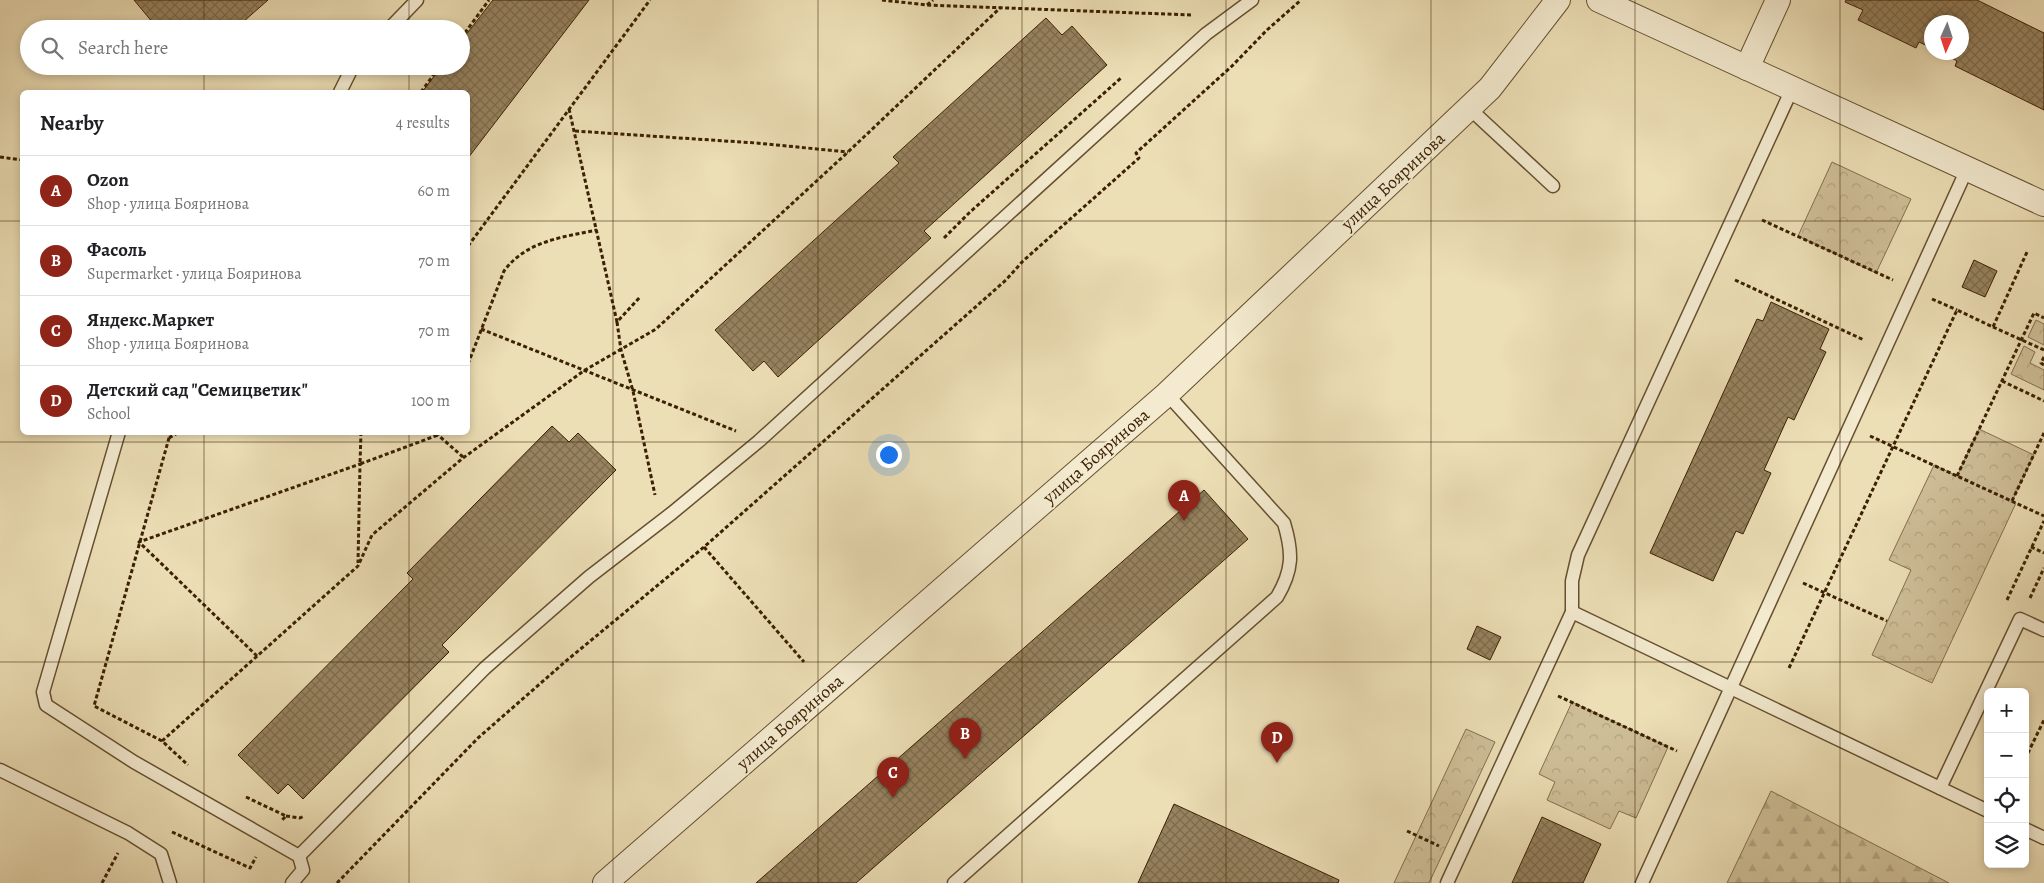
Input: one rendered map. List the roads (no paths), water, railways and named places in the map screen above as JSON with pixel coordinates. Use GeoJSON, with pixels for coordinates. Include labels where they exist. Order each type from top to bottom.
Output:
{"type":"FeatureCollection","features":[{"type":"Feature","properties":{"kind":"street","name":"улица Бояринова"},"geometry":{"type":"LineString","coordinates":[[605,883],[1167,394],[1490,88],[1558,0]]}},
{"type":"Feature","properties":{"kind":"street"},"geometry":{"type":"LineString","coordinates":[[1599,0],[2044,204]]}},
{"type":"Feature","properties":{"kind":"street"},"geometry":{"type":"LineString","coordinates":[[1747,68],[1778,0]]}},
{"type":"Feature","properties":{"kind":"lane"},"geometry":{"type":"LineString","coordinates":[[398,20],[417,0]]}},
{"type":"Feature","properties":{"kind":"lane"},"geometry":{"type":"LineString","coordinates":[[299,856],[485,668],[588,577],[672,513],[759,441],[1206,34],[1252,0]]}},
{"type":"Feature","properties":{"kind":"lane"},"geometry":{"type":"LineString","coordinates":[[341,90],[348,75]]}},
{"type":"Feature","properties":{"kind":"lane"},"geometry":{"type":"LineString","coordinates":[[1447,883],[1572,612],[1572,581],[1578,555],[1792,89]]}},
{"type":"Feature","properties":{"kind":"lane"},"geometry":{"type":"LineString","coordinates":[[1469,108],[1553,186]]}},
{"type":"Feature","properties":{"kind":"lane"},"geometry":{"type":"LineString","coordinates":[[1642,883],[1967,169]]}},
{"type":"Feature","properties":{"kind":"lane"},"geometry":{"type":"LineString","coordinates":[[954,883],[1277,597],[1286,582],[1291,561],[1290,542],[1284,523],[1167,394]]}},
{"type":"Feature","properties":{"kind":"lane"},"geometry":{"type":"LineString","coordinates":[[118,435],[43,692],[46,705],[134,762],[299,856],[303,870],[292,883]]}},
{"type":"Feature","properties":{"kind":"lane"},"geometry":{"type":"LineString","coordinates":[[1572,612],[1984,809]]}},
{"type":"Feature","properties":{"kind":"lane"},"geometry":{"type":"LineString","coordinates":[[1940,788],[2020,619],[2044,630]]}},
{"type":"Feature","properties":{"kind":"lane"},"geometry":{"type":"LineString","coordinates":[[0,770],[128,833],[161,854],[170,883]]}},
{"type":"Feature","properties":{"kind":"lane"},"geometry":{"type":"LineString","coordinates":[[2029,831],[2044,838]]}},
{"type":"Feature","properties":{"kind":"place","name":"Ozon"},"geometry":{"type":"Point","coordinates":[1184,521]}},
{"type":"Feature","properties":{"kind":"place","name":"Фасоль"},"geometry":{"type":"Point","coordinates":[965,759]}},
{"type":"Feature","properties":{"kind":"place","name":"Детский сад \"Семицветик\""},"geometry":{"type":"Point","coordinates":[1277,763]}},
{"type":"Feature","properties":{"kind":"place","name":"Яндекс.Маркет"},"geometry":{"type":"Point","coordinates":[893,798]}}]}
